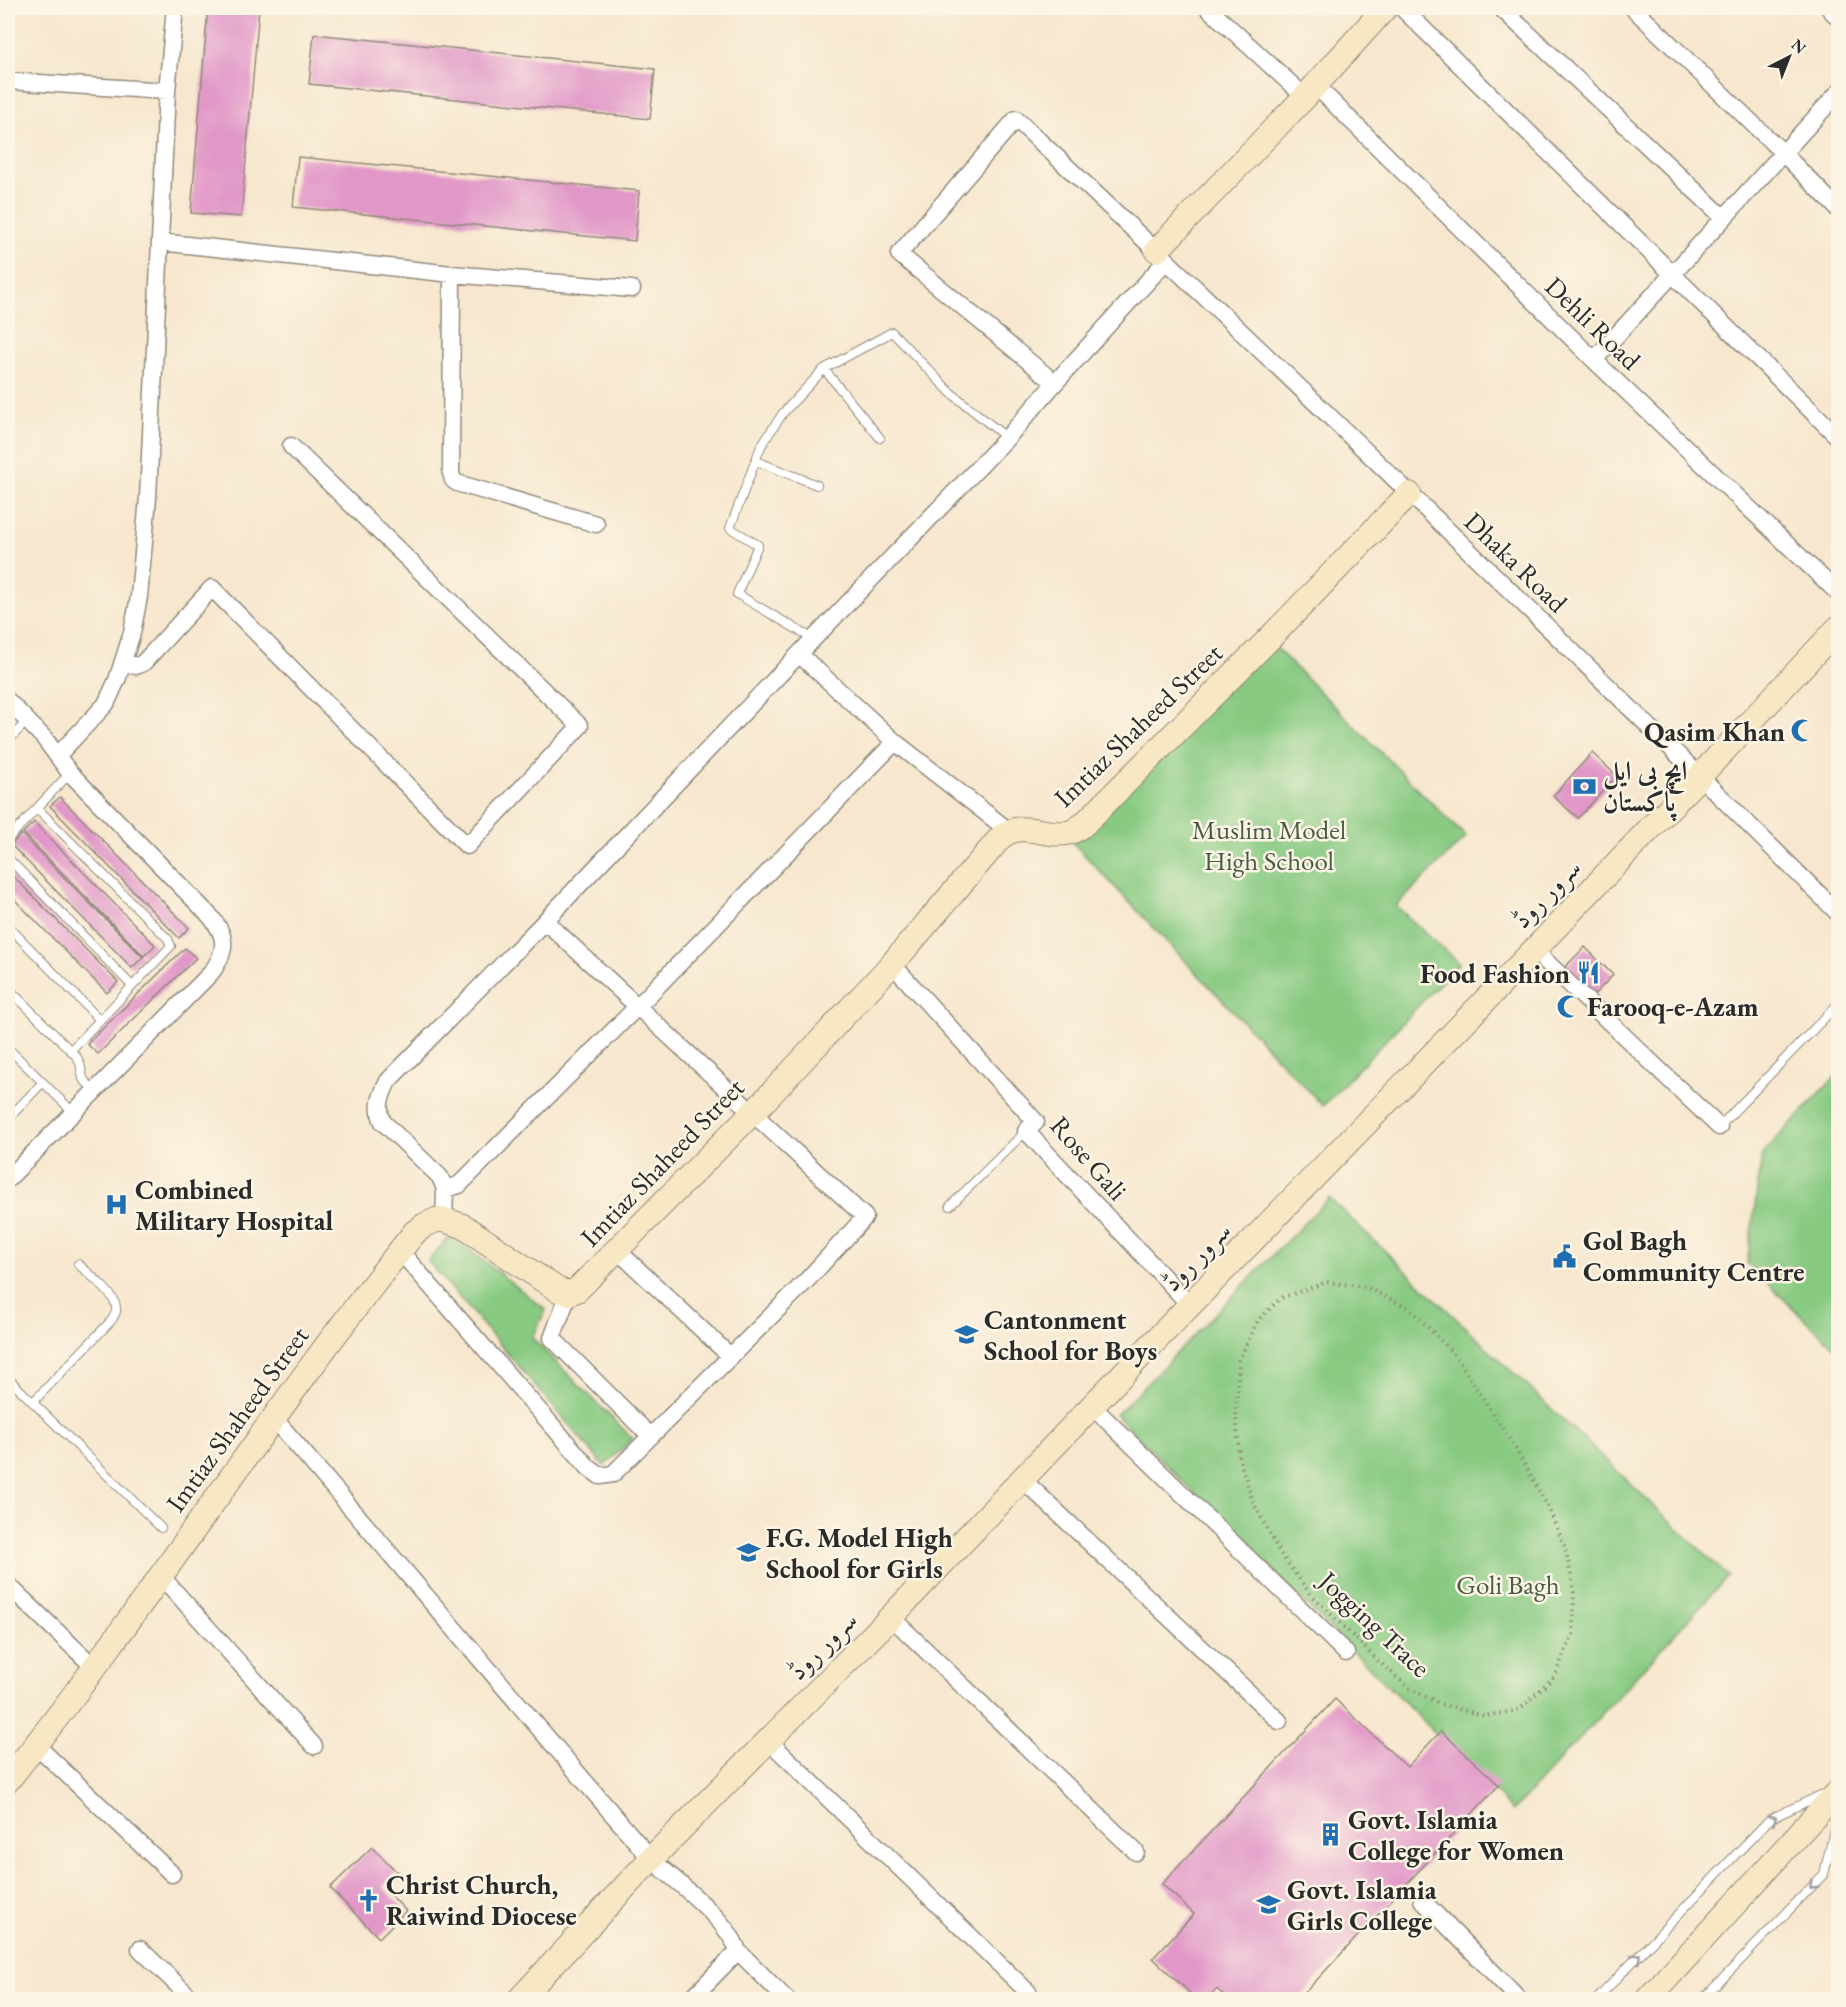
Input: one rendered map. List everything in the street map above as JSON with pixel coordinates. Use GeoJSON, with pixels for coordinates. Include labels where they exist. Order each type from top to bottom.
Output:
{"type":"FeatureCollection","features":[{"type":"Feature","properties":{"kind":"street"},"geometry":{"type":"LineString","coordinates":[[58,755],[106,704],[117,680],[132,633],[139,597],[146,520],[167,91],[174,8]]}},
{"type":"Feature","properties":{"kind":"street","name":"Dehli Road"},"geometry":{"type":"LineString","coordinates":[[1208,8],[1310,91],[1839,593]]}},
{"type":"Feature","properties":{"kind":"street"},"geometry":{"type":"LineString","coordinates":[[650,1437],[552,1338],[569,1293],[558,1290],[463,1226],[444,1220],[446,1188],[440,1177],[383,1122],[379,1113],[381,1096],[388,1081],[1007,438],[1162,255],[1385,8]]}},
{"type":"Feature","properties":{"kind":"street"},"geometry":{"type":"LineString","coordinates":[[1402,8],[1839,437]]}},
{"type":"Feature","properties":{"kind":"street"},"geometry":{"type":"LineString","coordinates":[[1501,8],[1724,218]]}},
{"type":"Feature","properties":{"kind":"street"},"geometry":{"type":"LineString","coordinates":[[1633,8],[1784,153],[1839,210]]}},
{"type":"Feature","properties":{"kind":"street"},"geometry":{"type":"LineString","coordinates":[[1829,8],[1839,18]]}},
{"type":"Feature","properties":{"kind":"street"},"geometry":{"type":"LineString","coordinates":[[8,81],[167,91]]}},
{"type":"Feature","properties":{"kind":"street"},"geometry":{"type":"LineString","coordinates":[[1594,360],[1839,93]]}},
{"type":"Feature","properties":{"kind":"street","name":"Dhaka Road"},"geometry":{"type":"LineString","coordinates":[[1055,383],[899,254],[1016,119],[1162,255],[1839,913]]}},
{"type":"Feature","properties":{"kind":"street"},"geometry":{"type":"LineString","coordinates":[[160,242],[452,274],[632,289]]}},
{"type":"Feature","properties":{"kind":"street"},"geometry":{"type":"LineString","coordinates":[[452,274],[451,473],[453,480],[596,524]]}},
{"type":"Feature","properties":{"kind":"street"},"geometry":{"type":"LineString","coordinates":[[123,662],[136,666],[142,663],[212,588],[467,846],[580,726],[291,446]]}},
{"type":"Feature","properties":{"kind":"street","name":"Imtiaz Shaheed Street"},"geometry":{"type":"LineString","coordinates":[[569,1293],[585,1285],[752,1114],[892,964],[1001,837],[1017,829],[1056,833],[1072,832],[1083,825],[1267,641],[1409,494]]}},
{"type":"Feature","properties":{"kind":"street","name":"سرور روڈ"},"geometry":{"type":"LineString","coordinates":[[519,2000],[651,1859],[891,1617],[1534,950],[1839,628]]}},
{"type":"Feature","properties":{"kind":"street"},"geometry":{"type":"LineString","coordinates":[[799,654],[895,742],[1009,831]]}},
{"type":"Feature","properties":{"kind":"street"},"geometry":{"type":"LineString","coordinates":[[8,701],[28,720],[70,773],[210,916],[216,923],[224,948],[220,960],[211,973],[8,1179]]}},
{"type":"Feature","properties":{"kind":"street"},"geometry":{"type":"LineString","coordinates":[[446,1188],[459,1185],[638,1006],[895,742]]}},
{"type":"Feature","properties":{"kind":"street"},"geometry":{"type":"LineString","coordinates":[[400,1251],[589,1468],[600,1476],[613,1474],[808,1279],[865,1217],[544,921]]}},
{"type":"Feature","properties":{"kind":"street"},"geometry":{"type":"LineString","coordinates":[[1534,950],[1719,1126]]}},
{"type":"Feature","properties":{"kind":"street","name":"Rose Gali"},"geometry":{"type":"LineString","coordinates":[[892,964],[1036,1122],[1026,1131],[1190,1305]]}},
{"type":"Feature","properties":{"kind":"street","name":"Imtiaz Shaheed Street"},"geometry":{"type":"LineString","coordinates":[[8,1780],[161,1576],[273,1417],[350,1313],[415,1232],[425,1225],[444,1220]]}},
{"type":"Feature","properties":{"kind":"street"},"geometry":{"type":"LineString","coordinates":[[617,1250],[730,1356]]}},
{"type":"Feature","properties":{"kind":"street"},"geometry":{"type":"LineString","coordinates":[[1092,1406],[1346,1653]]}},
{"type":"Feature","properties":{"kind":"street"},"geometry":{"type":"LineString","coordinates":[[273,1417],[651,1859],[722,1923],[734,1939],[738,1951],[787,2000]]}},
{"type":"Feature","properties":{"kind":"street"},"geometry":{"type":"LineString","coordinates":[[1022,1479],[1279,1721]]}},
{"type":"Feature","properties":{"kind":"street"},"geometry":{"type":"LineString","coordinates":[[161,1576],[314,1746]]}},
{"type":"Feature","properties":{"kind":"street"},"geometry":{"type":"LineString","coordinates":[[8,1585],[94,1667]]}},
{"type":"Feature","properties":{"kind":"street"},"geometry":{"type":"LineString","coordinates":[[891,1617],[1136,1852]]}},
{"type":"Feature","properties":{"kind":"street"},"geometry":{"type":"LineString","coordinates":[[769,1741],[1029,1993]]}},
{"type":"Feature","properties":{"kind":"street"},"geometry":{"type":"LineString","coordinates":[[36,1745],[172,1874]]}},
{"type":"Feature","properties":{"kind":"street"},"geometry":{"type":"LineString","coordinates":[[1647,2000],[1839,1789]]}},
{"type":"Feature","properties":{"kind":"street"},"geometry":{"type":"LineString","coordinates":[[1422,1900],[1520,2000]]}},
{"type":"Feature","properties":{"kind":"street"},"geometry":{"type":"LineString","coordinates":[[140,1948],[193,2000]]}},
{"type":"Feature","properties":{"kind":"street"},"geometry":{"type":"LineString","coordinates":[[690,2000],[738,1951]]}},
{"type":"Feature","properties":{"kind":"lane"},"geometry":{"type":"LineString","coordinates":[[815,640],[737,594],[758,545],[730,528],[762,446],[783,413],[824,369],[891,332],[950,392],[1007,438]]}},
{"type":"Feature","properties":{"kind":"lane"},"geometry":{"type":"LineString","coordinates":[[824,369],[880,438]]}},
{"type":"Feature","properties":{"kind":"lane"},"geometry":{"type":"LineString","coordinates":[[756,461],[817,485]]}},
{"type":"Feature","properties":{"kind":"lane"},"geometry":{"type":"LineString","coordinates":[[8,741],[28,720]]}},
{"type":"Feature","properties":{"kind":"lane"},"geometry":{"type":"LineString","coordinates":[[8,839],[70,773]]}},
{"type":"Feature","properties":{"kind":"lane"},"geometry":{"type":"LineString","coordinates":[[38,808],[170,942],[170,948],[71,1050]]}},
{"type":"Feature","properties":{"kind":"lane"},"geometry":{"type":"LineString","coordinates":[[8,858],[132,986]]}},
{"type":"Feature","properties":{"kind":"lane"},"geometry":{"type":"LineString","coordinates":[[8,926],[100,1020]]}},
{"type":"Feature","properties":{"kind":"lane"},"geometry":{"type":"LineString","coordinates":[[8,988],[71,1050],[80,1063],[84,1079],[94,1090]]}},
{"type":"Feature","properties":{"kind":"lane"},"geometry":{"type":"LineString","coordinates":[[1719,1126],[1839,1004]]}},
{"type":"Feature","properties":{"kind":"lane"},"geometry":{"type":"LineString","coordinates":[[8,1048],[73,1112]]}},
{"type":"Feature","properties":{"kind":"lane"},"geometry":{"type":"LineString","coordinates":[[8,1119],[42,1083]]}},
{"type":"Feature","properties":{"kind":"lane"},"geometry":{"type":"LineString","coordinates":[[951,1206],[1026,1131]]}},
{"type":"Feature","properties":{"kind":"lane"},"geometry":{"type":"LineString","coordinates":[[33,1402],[116,1313],[117,1306],[113,1298],[78,1264]]}},
{"type":"Feature","properties":{"kind":"lane"},"geometry":{"type":"LineString","coordinates":[[8,1378],[160,1528]]}},
{"type":"Feature","properties":{"kind":"lane"},"geometry":{"type":"LineString","coordinates":[[1596,2000],[1770,1819],[1839,1789]]}},
{"type":"Feature","properties":{"kind":"lane"},"geometry":{"type":"LineString","coordinates":[[1702,2000],[1824,1875],[1839,1812]]}},
{"type":"Feature","properties":{"kind":"path","name":"Jogging Trace"},"geometry":{"type":"LineString","coordinates":[[1327,1282],[1366,1287],[1410,1309],[1455,1355],[1514,1446],[1548,1507],[1565,1547],[1574,1590],[1573,1634],[1554,1677],[1519,1710],[1485,1716],[1440,1704],[1409,1688],[1373,1656],[1308,1591],[1280,1553],[1253,1502],[1239,1458],[1236,1411],[1239,1360],[1258,1320],[1281,1298],[1327,1282]]}},
{"type":"Feature","properties":{"kind":"green space","name":"Muslim Model High School"},"geometry":{"type":"Polygon","coordinates":[[[1272,644],[1466,837],[1396,906],[1459,963],[1323,1106],[1073,843],[1272,644]]]}},
{"type":"Feature","properties":{"kind":"green space"},"geometry":{"type":"Polygon","coordinates":[[[1838,1074],[1838,1351],[1747,1264],[1762,1154],[1838,1074]]]}},
{"type":"Feature","properties":{"kind":"green space","name":"Goli Bagh"},"geometry":{"type":"Polygon","coordinates":[[[1329,1198],[1728,1576],[1513,1811],[1116,1415],[1329,1198]]]}},
{"type":"Feature","properties":{"kind":"green space"},"geometry":{"type":"Polygon","coordinates":[[[451,1235],[546,1310],[532,1338],[633,1439],[604,1466],[428,1261],[451,1235]]]}},
{"type":"Feature","properties":{"kind":"building"},"geometry":{"type":"Polygon","coordinates":[[[208,8],[259,8],[241,217],[191,213],[208,8]]]}},
{"type":"Feature","properties":{"kind":"building"},"geometry":{"type":"Polygon","coordinates":[[[314,34],[655,69],[650,119],[309,84],[314,34]]]}},
{"type":"Feature","properties":{"kind":"building"},"geometry":{"type":"Polygon","coordinates":[[[298,157],[639,191],[635,241],[293,207],[298,157]]]}},
{"type":"Feature","properties":{"kind":"building","name":"ایچ بی ایل پاکستان"},"geometry":{"type":"Polygon","coordinates":[[[1592,753],[1617,776],[1578,818],[1553,796],[1592,753]]]}},
{"type":"Feature","properties":{"kind":"building"},"geometry":{"type":"Polygon","coordinates":[[[60,797],[189,928],[179,938],[50,806],[60,797]]]}},
{"type":"Feature","properties":{"kind":"building"},"geometry":{"type":"Polygon","coordinates":[[[34,822],[155,945],[144,956],[23,833],[34,822]]]}},
{"type":"Feature","properties":{"kind":"building"},"geometry":{"type":"Polygon","coordinates":[[[21,834],[143,957],[132,968],[11,845],[21,834]]]}},
{"type":"Feature","properties":{"kind":"building"},"geometry":{"type":"Polygon","coordinates":[[[8,871],[118,982],[107,993],[8,893],[8,871]]]}},
{"type":"Feature","properties":{"kind":"building","name":"Food Fashion"},"geometry":{"type":"Polygon","coordinates":[[[1585,947],[1613,975],[1591,998],[1562,970],[1585,947]]]}},
{"type":"Feature","properties":{"kind":"building"},"geometry":{"type":"Polygon","coordinates":[[[185,948],[196,958],[98,1054],[87,1044],[185,948]]]}},
{"type":"Feature","properties":{"kind":"building","name":"Govt. Islamia Girls College"},"geometry":{"type":"Polygon","coordinates":[[[1335,1699],[1407,1767],[1441,1731],[1499,1785],[1298,2000],[1228,2000],[1217,1989],[1207,2000],[1197,2000],[1153,1958],[1194,1914],[1162,1884],[1335,1699]]]}},
{"type":"Feature","properties":{"kind":"building","name":"Christ Church, Raiwind Diocese"},"geometry":{"type":"Polygon","coordinates":[[[372,1847],[397,1872],[383,1887],[406,1911],[379,1938],[330,1888],[372,1847]]]}},
{"type":"Feature","properties":{"kind":"place","name":"Qasim Khan"},"geometry":{"type":"Point","coordinates":[1803,731]}},
{"type":"Feature","properties":{"kind":"place","name":"ایچ بی ایل پاکستان"},"geometry":{"type":"Point","coordinates":[1585,786]}},
{"type":"Feature","properties":{"kind":"place","name":"Food Fashion"},"geometry":{"type":"Point","coordinates":[1588,973]}},
{"type":"Feature","properties":{"kind":"place","name":"Farooq-e-Azam"},"geometry":{"type":"Point","coordinates":[1569,1006]}},
{"type":"Feature","properties":{"kind":"place","name":"Combined Military Hospital"},"geometry":{"type":"Point","coordinates":[117,1205]}},
{"type":"Feature","properties":{"kind":"place","name":"Gol Bagh Community Centre"},"geometry":{"type":"Point","coordinates":[1565,1256]}},
{"type":"Feature","properties":{"kind":"place","name":"Cantonment School for Boys"},"geometry":{"type":"Point","coordinates":[966,1335]}},
{"type":"Feature","properties":{"kind":"place","name":"F.G. Model High School for Girls"},"geometry":{"type":"Point","coordinates":[748,1553]}},
{"type":"Feature","properties":{"kind":"place","name":"Govt. Islamia College for Women"},"geometry":{"type":"Point","coordinates":[1330,1835]}},
{"type":"Feature","properties":{"kind":"place","name":"Christ Church, Raiwind Diocese"},"geometry":{"type":"Point","coordinates":[368,1900]}},
{"type":"Feature","properties":{"kind":"place","name":"Govt. Islamia Girls College"},"geometry":{"type":"Point","coordinates":[1269,1905]}}]}
